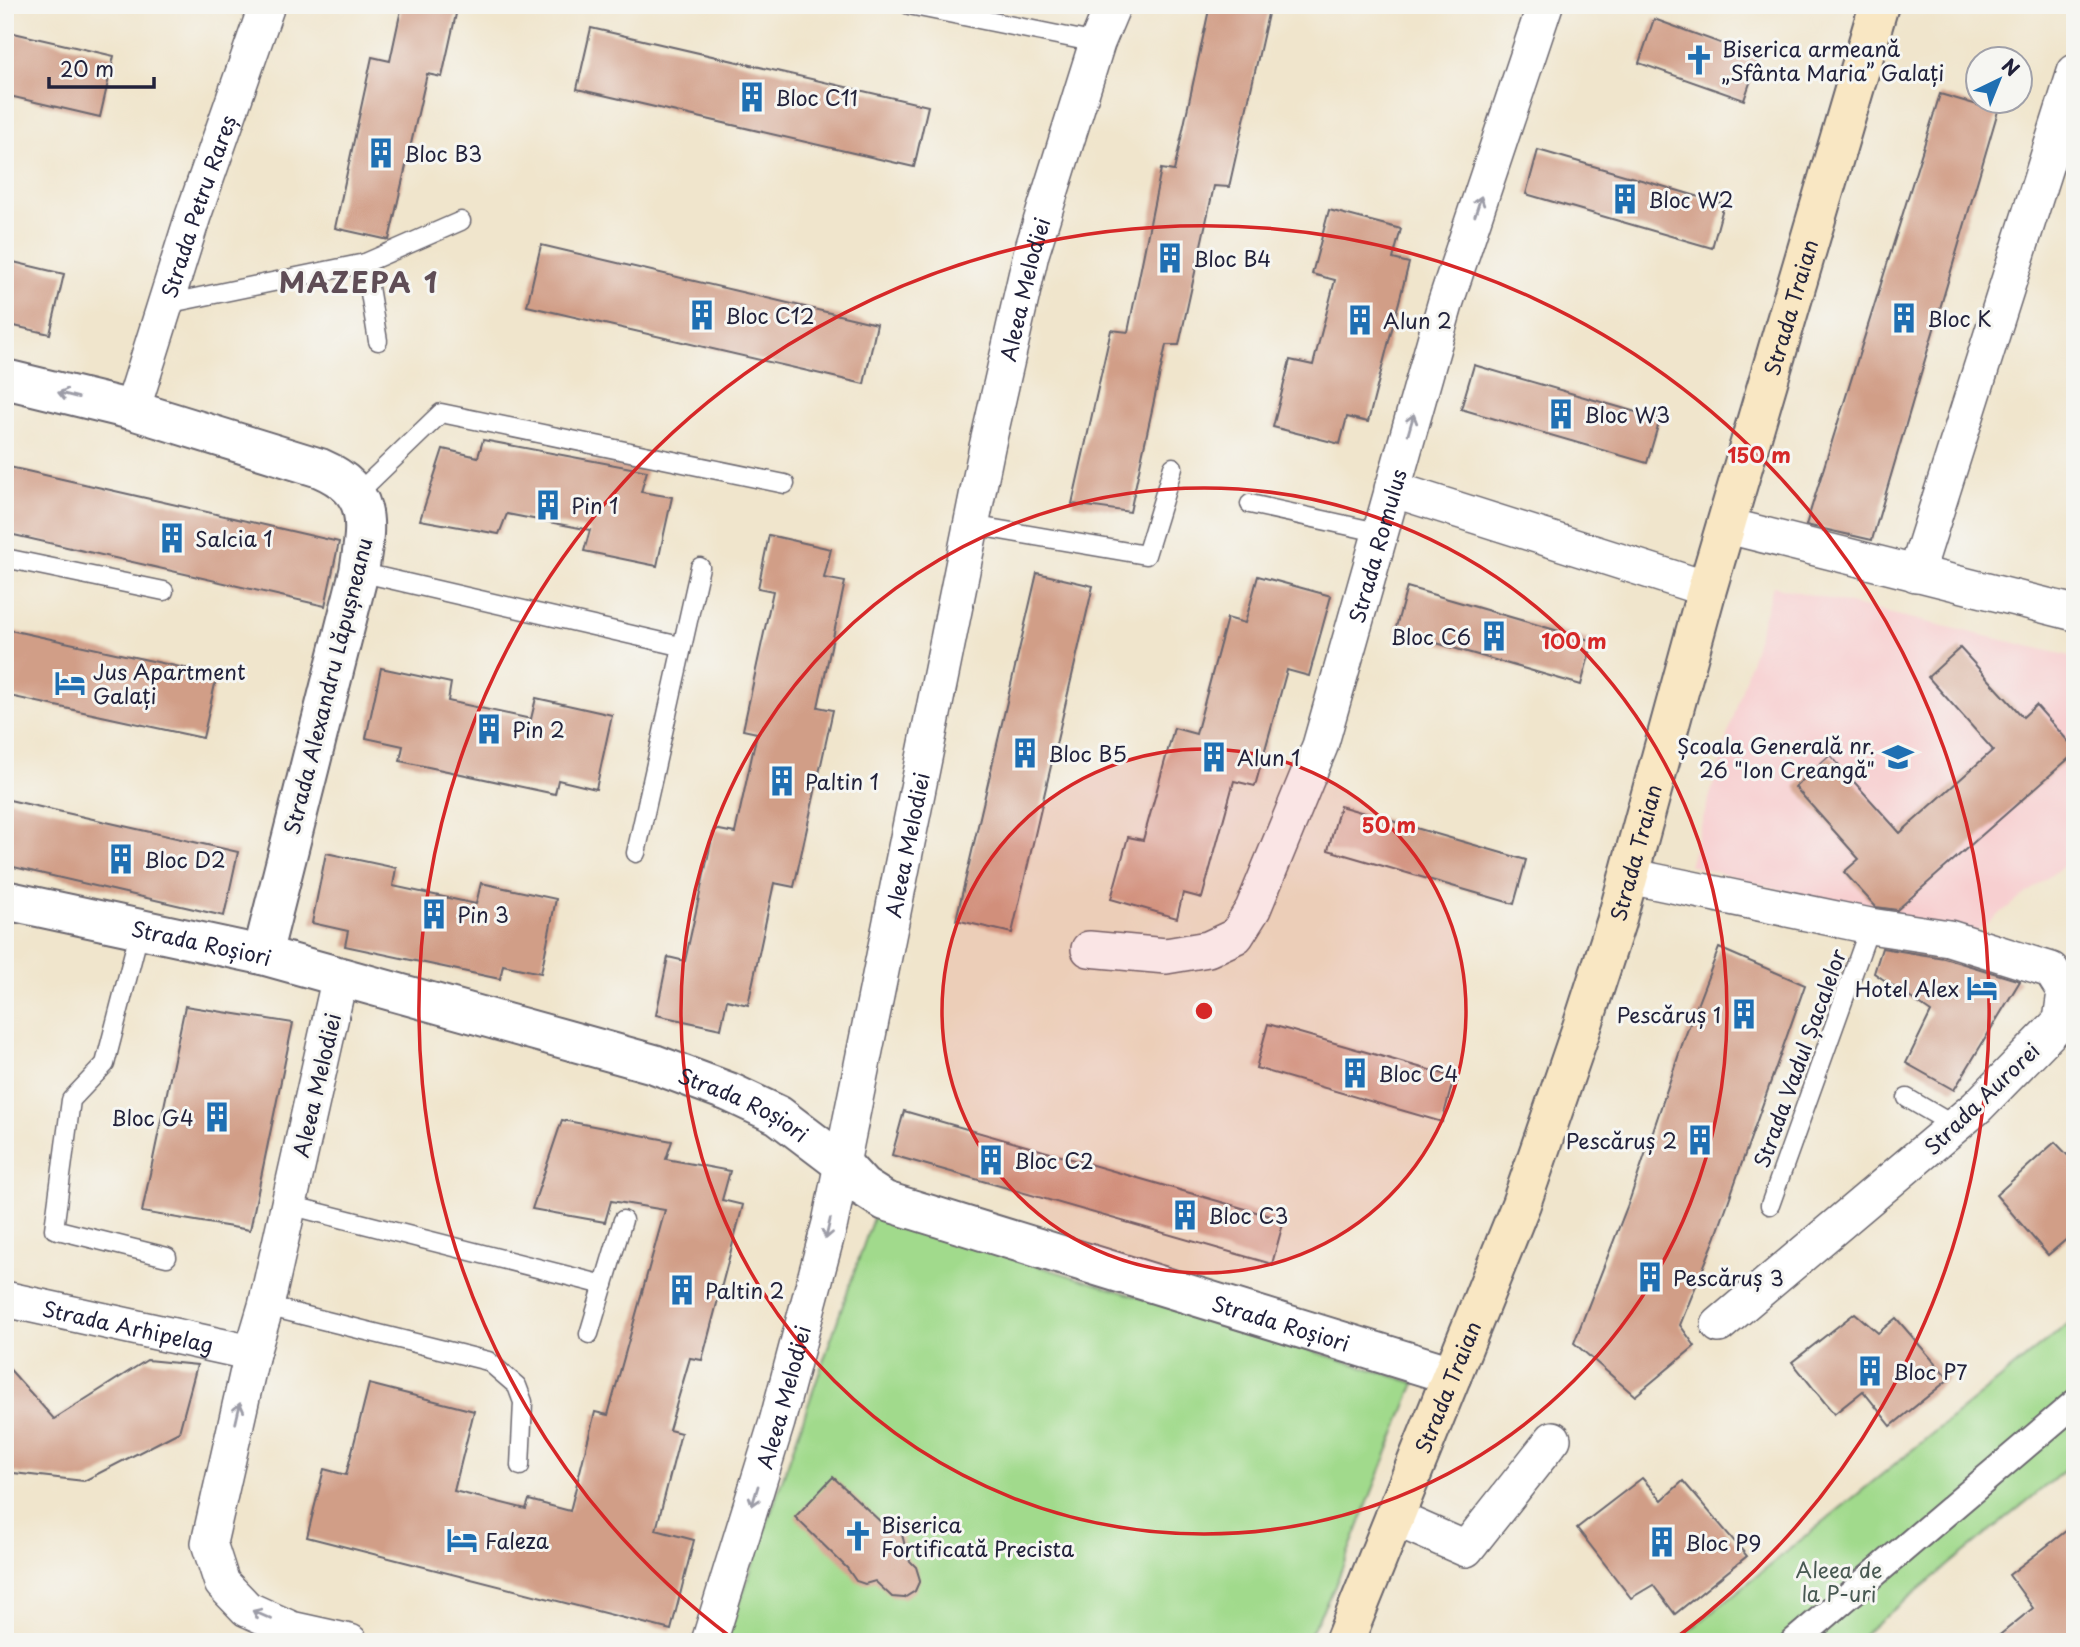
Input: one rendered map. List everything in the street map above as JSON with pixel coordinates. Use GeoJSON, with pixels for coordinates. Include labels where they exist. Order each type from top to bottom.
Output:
{"type":"FeatureCollection","features":[{"type":"Feature","properties":{"kind":"main road","name":"Strada Traian"},"geometry":{"type":"LineString","coordinates":[[1344,1642],[1521,1204],[1582,1027],[1629,876],[1707,589],[1728,526],[1880,5]]}},
{"type":"Feature","properties":{"kind":"street","name":"Strada Petru Rareș"},"geometry":{"type":"LineString","coordinates":[[132,410],[267,5]]}},
{"type":"Feature","properties":{"kind":"street","name":"Aleea Melodiei"},"geometry":{"type":"LineString","coordinates":[[709,1642],[794,1363],[830,1223],[840,1162],[971,525],[1031,254],[1097,43],[1112,5]]}},
{"type":"Feature","properties":{"kind":"street","name":"Strada Romulus"},"geometry":{"type":"LineString","coordinates":[[1089,949],[1166,956],[1208,949],[1236,936],[1253,909],[1320,746],[1446,301],[1545,5]]}},
{"type":"Feature","properties":{"kind":"street"},"geometry":{"type":"LineString","coordinates":[[1916,574],[2075,72]]}},
{"type":"Feature","properties":{"kind":"street"},"geometry":{"type":"LineString","coordinates":[[5,379],[132,410],[320,468],[342,478],[357,494]]}},
{"type":"Feature","properties":{"kind":"street"},"geometry":{"type":"LineString","coordinates":[[1392,489],[1707,589]]}},
{"type":"Feature","properties":{"kind":"street","name":"Strada Alexandru Lăpușneanu"},"geometry":{"type":"LineString","coordinates":[[262,955],[359,572],[366,521],[357,494]]}},
{"type":"Feature","properties":{"kind":"street"},"geometry":{"type":"LineString","coordinates":[[1728,526],[2075,613]]}},
{"type":"Feature","properties":{"kind":"street","name":"Strada Aurorei"},"geometry":{"type":"LineString","coordinates":[[1629,876],[1870,926],[1949,938],[2051,970],[2065,992],[2061,1021],[1955,1126],[1719,1325]]}},
{"type":"Feature","properties":{"kind":"street","name":"Strada Roșiori"},"geometry":{"type":"LineString","coordinates":[[5,900],[262,955],[654,1064],[729,1092],[778,1115],[840,1162],[863,1187],[885,1201],[1452,1375]]}},
{"type":"Feature","properties":{"kind":"street","name":"Aleea Melodiei"},"geometry":{"type":"LineString","coordinates":[[340,976],[266,1306],[251,1353],[209,1543],[222,1583],[247,1609],[291,1629],[351,1642]]}},
{"type":"Feature","properties":{"kind":"street","name":"Strada Arhipelag"},"geometry":{"type":"LineString","coordinates":[[5,1299],[251,1353]]}},
{"type":"Feature","properties":{"kind":"street"},"geometry":{"type":"LineString","coordinates":[[1794,1642],[2075,1403]]}},
{"type":"Feature","properties":{"kind":"street"},"geometry":{"type":"LineString","coordinates":[[1393,1517],[1466,1549],[1553,1439]]}},
{"type":"Feature","properties":{"kind":"lane"},"geometry":{"type":"LineString","coordinates":[[909,5],[1097,43]]}},
{"type":"Feature","properties":{"kind":"lane"},"geometry":{"type":"LineString","coordinates":[[166,304],[365,263],[461,221]]}},
{"type":"Feature","properties":{"kind":"lane"},"geometry":{"type":"LineString","coordinates":[[365,263],[378,341]]}},
{"type":"Feature","properties":{"kind":"lane"},"geometry":{"type":"LineString","coordinates":[[357,494],[441,413],[785,484]]}},
{"type":"Feature","properties":{"kind":"lane"},"geometry":{"type":"LineString","coordinates":[[971,525],[1146,555],[1173,467]]}},
{"type":"Feature","properties":{"kind":"lane"},"geometry":{"type":"LineString","coordinates":[[1250,505],[1382,533]]}},
{"type":"Feature","properties":{"kind":"lane"},"geometry":{"type":"LineString","coordinates":[[5,558],[164,591]]}},
{"type":"Feature","properties":{"kind":"lane"},"geometry":{"type":"LineString","coordinates":[[636,853],[680,646],[700,567]]}},
{"type":"Feature","properties":{"kind":"lane"},"geometry":{"type":"LineString","coordinates":[[359,572],[680,646]]}},
{"type":"Feature","properties":{"kind":"lane","name":"Strada Vadul Șacalelor"},"geometry":{"type":"LineString","coordinates":[[1770,1205],[1870,926]]}},
{"type":"Feature","properties":{"kind":"lane"},"geometry":{"type":"LineString","coordinates":[[140,929],[105,1064],[71,1100],[54,1229],[167,1256]]}},
{"type":"Feature","properties":{"kind":"lane"},"geometry":{"type":"LineString","coordinates":[[1907,1098],[1955,1126]]}},
{"type":"Feature","properties":{"kind":"lane"},"geometry":{"type":"LineString","coordinates":[[289,1205],[604,1285]]}},
{"type":"Feature","properties":{"kind":"lane"},"geometry":{"type":"LineString","coordinates":[[589,1334],[623,1220]]}},
{"type":"Feature","properties":{"kind":"lane"},"geometry":{"type":"LineString","coordinates":[[266,1306],[488,1361],[517,1386],[523,1402],[520,1466]]}},
{"type":"Feature","properties":{"kind":"shaded area","name":"Școala Generală nr. 26 \"Ion Creangă\""},"geometry":{"type":"Polygon","coordinates":[[[1773,586],[2075,657],[2075,857],[1965,940],[1689,865],[1773,586]]]}},
{"type":"Feature","properties":{"kind":"green space"},"geometry":{"type":"Polygon","coordinates":[[[874,1215],[1415,1383],[1335,1586],[1306,1642],[726,1642],[874,1215]]]}},
{"type":"Feature","properties":{"kind":"green space","name":"Aleea de la P-uri"},"geometry":{"type":"Polygon","coordinates":[[[2075,1318],[2075,1462],[1854,1642],[1675,1642],[2075,1318]]]}},
{"type":"Feature","properties":{"kind":"building","name":"Bloc B3"},"geometry":{"type":"Polygon","coordinates":[[[402,5],[458,5],[442,77],[427,74],[389,240],[335,228],[372,57],[390,61],[402,5]]]}},
{"type":"Feature","properties":{"kind":"building","name":"Bloc B4"},"geometry":{"type":"Polygon","coordinates":[[[1210,5],[1270,5],[1229,187],[1214,186],[1179,345],[1166,345],[1130,512],[1072,504],[1111,330],[1128,332],[1161,169],[1174,171],[1210,5]]]}},
{"type":"Feature","properties":{"kind":"building","name":"Biserica armeană „Sfânta Maria” Galați"},"geometry":{"type":"Polygon","coordinates":[[[1654,19],[1759,57],[1744,100],[1639,63],[1654,19]]]}},
{"type":"Feature","properties":{"kind":"building","name":"Bloc C11"},"geometry":{"type":"Polygon","coordinates":[[[591,28],[928,106],[914,167],[577,89],[591,28]]]}},
{"type":"Feature","properties":{"kind":"building"},"geometry":{"type":"Polygon","coordinates":[[[5,31],[114,56],[100,117],[5,95],[5,31]]]}},
{"type":"Feature","properties":{"kind":"building","name":"Bloc K"},"geometry":{"type":"Polygon","coordinates":[[[1940,94],[1965,101],[1965,116],[1997,116],[1872,540],[1806,525],[1940,94]]]}},
{"type":"Feature","properties":{"kind":"building","name":"Bloc W2"},"geometry":{"type":"Polygon","coordinates":[[[1538,150],[1724,204],[1712,248],[1526,194],[1538,150]]]}},
{"type":"Feature","properties":{"kind":"building","name":"Alun 2"},"geometry":{"type":"Polygon","coordinates":[[[1329,210],[1401,229],[1393,259],[1409,263],[1368,422],[1347,417],[1340,444],[1273,427],[1290,360],[1313,365],[1335,280],[1312,274],[1329,210]]]}},
{"type":"Feature","properties":{"kind":"building","name":"Bloc C12"},"geometry":{"type":"Polygon","coordinates":[[[541,245],[877,324],[864,384],[527,306],[541,245]]]}},
{"type":"Feature","properties":{"kind":"building"},"geometry":{"type":"Polygon","coordinates":[[[5,260],[64,274],[50,334],[5,324],[5,260]]]}},
{"type":"Feature","properties":{"kind":"building","name":"Bloc W3"},"geometry":{"type":"Polygon","coordinates":[[[1474,365],[1660,419],[1647,463],[1461,409],[1474,365]]]}},
{"type":"Feature","properties":{"kind":"building","name":"Pin 1"},"geometry":{"type":"Polygon","coordinates":[[[483,440],[647,471],[641,492],[672,497],[657,566],[584,551],[590,530],[507,514],[499,534],[420,520],[443,449],[478,457],[483,440]]]}},
{"type":"Feature","properties":{"kind":"building","name":"Salcia 1"},"geometry":{"type":"Polygon","coordinates":[[[5,466],[339,542],[325,606],[5,533],[5,466]]]}},
{"type":"Feature","properties":{"kind":"building","name":"Paltin 1"},"geometry":{"type":"Polygon","coordinates":[[[769,535],[831,549],[824,578],[845,582],[818,707],[833,710],[794,887],[774,883],[748,1005],[727,1000],[721,1029],[656,1015],[668,957],[685,961],[714,829],[735,833],[757,733],[743,730],[773,591],[758,588],[769,535]]]}},
{"type":"Feature","properties":{"kind":"building","name":"Bloc B5"},"geometry":{"type":"Polygon","coordinates":[[[1037,573],[1093,586],[1012,933],[956,920],[1037,573]]]}},
{"type":"Feature","properties":{"kind":"building","name":"Alun 1"},"geometry":{"type":"Polygon","coordinates":[[[1258,576],[1331,596],[1309,676],[1287,670],[1255,786],[1234,781],[1202,898],[1183,893],[1177,918],[1111,899],[1128,837],[1143,840],[1174,728],[1196,734],[1227,618],[1245,623],[1258,576]]]}},
{"type":"Feature","properties":{"kind":"building","name":"Bloc C6"},"geometry":{"type":"Polygon","coordinates":[[[1407,587],[1593,641],[1581,685],[1395,631],[1407,587]]]}},
{"type":"Feature","properties":{"kind":"building"},"geometry":{"type":"Polygon","coordinates":[[[5,629],[217,675],[203,738],[5,695],[5,629]]]}},
{"type":"Feature","properties":{"kind":"building"},"geometry":{"type":"Polygon","coordinates":[[[1960,648],[2023,717],[2036,705],[2075,749],[2075,753],[1897,910],[1876,907],[1844,872],[1859,859],[1795,787],[1830,755],[1900,833],[1993,750],[1928,677],[1960,648]]]}},
{"type":"Feature","properties":{"kind":"building","name":"Pin 2"},"geometry":{"type":"Polygon","coordinates":[[[381,668],[451,683],[448,701],[531,719],[536,698],[612,715],[596,789],[558,780],[555,794],[400,761],[403,746],[366,738],[381,668]]]}},
{"type":"Feature","properties":{"kind":"building","name":"Bloc D2"},"geometry":{"type":"Polygon","coordinates":[[[5,799],[238,852],[224,916],[5,865],[5,799]]]}},
{"type":"Feature","properties":{"kind":"building"},"geometry":{"type":"Polygon","coordinates":[[[1340,806],[1526,860],[1514,904],[1328,850],[1340,806]]]}},
{"type":"Feature","properties":{"kind":"building","name":"Pin 3"},"geometry":{"type":"Polygon","coordinates":[[[326,853],[396,868],[393,886],[476,904],[481,883],[556,899],[541,973],[503,965],[500,979],[345,946],[348,931],[312,923],[326,853]]]}},
{"type":"Feature","properties":{"kind":"building"},"geometry":{"type":"Polygon","coordinates":[[[1719,948],[1805,985],[1715,1239],[1680,1325],[1695,1346],[1635,1396],[1574,1343],[1630,1199],[1683,1042],[1719,948]]]}},
{"type":"Feature","properties":{"kind":"building"},"geometry":{"type":"Polygon","coordinates":[[[1882,948],[1944,958],[2020,981],[1954,1090],[1906,1063],[1931,1012],[1874,973],[1882,948]]]}},
{"type":"Feature","properties":{"kind":"building","name":"Bloc G4"},"geometry":{"type":"Polygon","coordinates":[[[185,1006],[293,1023],[250,1230],[142,1212],[185,1006]]]}},
{"type":"Feature","properties":{"kind":"building","name":"Bloc C4"},"geometry":{"type":"Polygon","coordinates":[[[1268,1024],[1454,1077],[1442,1122],[1256,1068],[1268,1024]]]}},
{"type":"Feature","properties":{"kind":"building"},"geometry":{"type":"Polygon","coordinates":[[[904,1111],[1284,1220],[1272,1264],[892,1155],[904,1111]]]}},
{"type":"Feature","properties":{"kind":"building"},"geometry":{"type":"Polygon","coordinates":[[[562,1120],[672,1141],[666,1159],[730,1171],[722,1200],[743,1205],[702,1360],[690,1358],[669,1430],[681,1433],[656,1530],[694,1540],[671,1630],[307,1537],[324,1469],[346,1475],[369,1384],[474,1411],[454,1491],[526,1509],[529,1500],[570,1511],[595,1412],[608,1415],[665,1210],[611,1201],[605,1222],[532,1209],[562,1120]]]}},
{"type":"Feature","properties":{"kind":"building"},"geometry":{"type":"Polygon","coordinates":[[[2055,1142],[2075,1163],[2075,1232],[2048,1255],[1996,1195],[2055,1142]]]}},
{"type":"Feature","properties":{"kind":"building","name":"Bloc P7"},"geometry":{"type":"Polygon","coordinates":[[[1855,1313],[1878,1333],[1896,1318],[1949,1379],[1891,1426],[1863,1391],[1834,1414],[1792,1362],[1855,1313]]]}},
{"type":"Feature","properties":{"kind":"building"},"geometry":{"type":"Polygon","coordinates":[[[147,1360],[197,1365],[179,1432],[84,1481],[5,1472],[5,1364],[54,1419],[147,1360]]]}},
{"type":"Feature","properties":{"kind":"building","name":"Biserica Fortificată Precista"},"geometry":{"type":"Polygon","coordinates":[[[833,1477],[883,1524],[895,1527],[902,1534],[908,1559],[916,1567],[920,1580],[915,1591],[904,1598],[892,1597],[875,1581],[865,1584],[856,1581],[847,1568],[795,1517],[833,1477]]]}},
{"type":"Feature","properties":{"kind":"building","name":"Bloc P9"},"geometry":{"type":"Polygon","coordinates":[[[1642,1478],[1662,1500],[1683,1481],[1747,1556],[1675,1614],[1653,1585],[1631,1598],[1577,1528],[1642,1478]]]}},
{"type":"Feature","properties":{"kind":"building"},"geometry":{"type":"Polygon","coordinates":[[[2075,1524],[2075,1642],[1991,1642],[2033,1608],[2009,1575],[2075,1524]]]}},
{"type":"Feature","properties":{"kind":"place","name":"Biserica armeană „Sfânta Maria” Galați"},"geometry":{"type":"Point","coordinates":[1699,60]}},
{"type":"Feature","properties":{"kind":"place","name":"Bloc C11"},"geometry":{"type":"Point","coordinates":[752,97]}},
{"type":"Feature","properties":{"kind":"place","name":"Bloc B3"},"geometry":{"type":"Point","coordinates":[381,153]}},
{"type":"Feature","properties":{"kind":"place","name":"Bloc W2"},"geometry":{"type":"Point","coordinates":[1625,199]}},
{"type":"Feature","properties":{"kind":"place","name":"Bloc B4"},"geometry":{"type":"Point","coordinates":[1170,258]}},
{"type":"Feature","properties":{"kind":"place","name":"Bloc C12"},"geometry":{"type":"Point","coordinates":[702,315]}},
{"type":"Feature","properties":{"kind":"place","name":"Bloc K"},"geometry":{"type":"Point","coordinates":[1904,318]}},
{"type":"Feature","properties":{"kind":"place","name":"Alun 2"},"geometry":{"type":"Point","coordinates":[1360,320]}},
{"type":"Feature","properties":{"kind":"place","name":"Bloc W3"},"geometry":{"type":"Point","coordinates":[1561,414]}},
{"type":"Feature","properties":{"kind":"place","name":"Pin 1"},"geometry":{"type":"Point","coordinates":[548,505]}},
{"type":"Feature","properties":{"kind":"place","name":"Salcia 1"},"geometry":{"type":"Point","coordinates":[172,538]}},
{"type":"Feature","properties":{"kind":"place","name":"Bloc C6"},"geometry":{"type":"Point","coordinates":[1494,636]}},
{"type":"Feature","properties":{"kind":"place","name":"Jus Apartment Galați"},"geometry":{"type":"Point","coordinates":[70,683]}},
{"type":"Feature","properties":{"kind":"place","name":"Pin 2"},"geometry":{"type":"Point","coordinates":[489,729]}},
{"type":"Feature","properties":{"kind":"place","name":"Bloc B5"},"geometry":{"type":"Point","coordinates":[1025,753]}},
{"type":"Feature","properties":{"kind":"place","name":"Alun 1"},"geometry":{"type":"Point","coordinates":[1214,757]}},
{"type":"Feature","properties":{"kind":"place","name":"Școala Generală nr. 26 \"Ion Creangă\""},"geometry":{"type":"Point","coordinates":[1898,757]}},
{"type":"Feature","properties":{"kind":"place","name":"Paltin 1"},"geometry":{"type":"Point","coordinates":[782,781]}},
{"type":"Feature","properties":{"kind":"place","name":"Bloc D2"},"geometry":{"type":"Point","coordinates":[121,859]}},
{"type":"Feature","properties":{"kind":"place","name":"Pin 3"},"geometry":{"type":"Point","coordinates":[434,914]}},
{"type":"Feature","properties":{"kind":"place","name":"Hotel Alex"},"geometry":{"type":"Point","coordinates":[1982,988]}},
{"type":"Feature","properties":{"kind":"place","name":"Pescăruș 1"},"geometry":{"type":"Point","coordinates":[1744,1014]}},
{"type":"Feature","properties":{"kind":"place","name":"Bloc C4"},"geometry":{"type":"Point","coordinates":[1355,1073]}},
{"type":"Feature","properties":{"kind":"place","name":"Bloc G4"},"geometry":{"type":"Point","coordinates":[217,1117]}},
{"type":"Feature","properties":{"kind":"place","name":"Pescăruș 2"},"geometry":{"type":"Point","coordinates":[1700,1140]}},
{"type":"Feature","properties":{"kind":"place","name":"Bloc C2"},"geometry":{"type":"Point","coordinates":[991,1160]}},
{"type":"Feature","properties":{"kind":"place","name":"Bloc C3"},"geometry":{"type":"Point","coordinates":[1185,1215]}},
{"type":"Feature","properties":{"kind":"place","name":"Pescăruș 3"},"geometry":{"type":"Point","coordinates":[1650,1277]}},
{"type":"Feature","properties":{"kind":"place","name":"Paltin 2"},"geometry":{"type":"Point","coordinates":[682,1290]}},
{"type":"Feature","properties":{"kind":"place","name":"Bloc P7"},"geometry":{"type":"Point","coordinates":[1870,1371]}},
{"type":"Feature","properties":{"kind":"place","name":"Biserica Fortificată Precista"},"geometry":{"type":"Point","coordinates":[858,1536]}},
{"type":"Feature","properties":{"kind":"place","name":"Faleza"},"geometry":{"type":"Point","coordinates":[462,1540]}},
{"type":"Feature","properties":{"kind":"place","name":"Bloc P9"},"geometry":{"type":"Point","coordinates":[1662,1542]}},
{"type":"Feature","properties":{"kind":"district","name":"MAZEPA 1"},"geometry":{"type":"Point","coordinates":[359,281]}}]}
